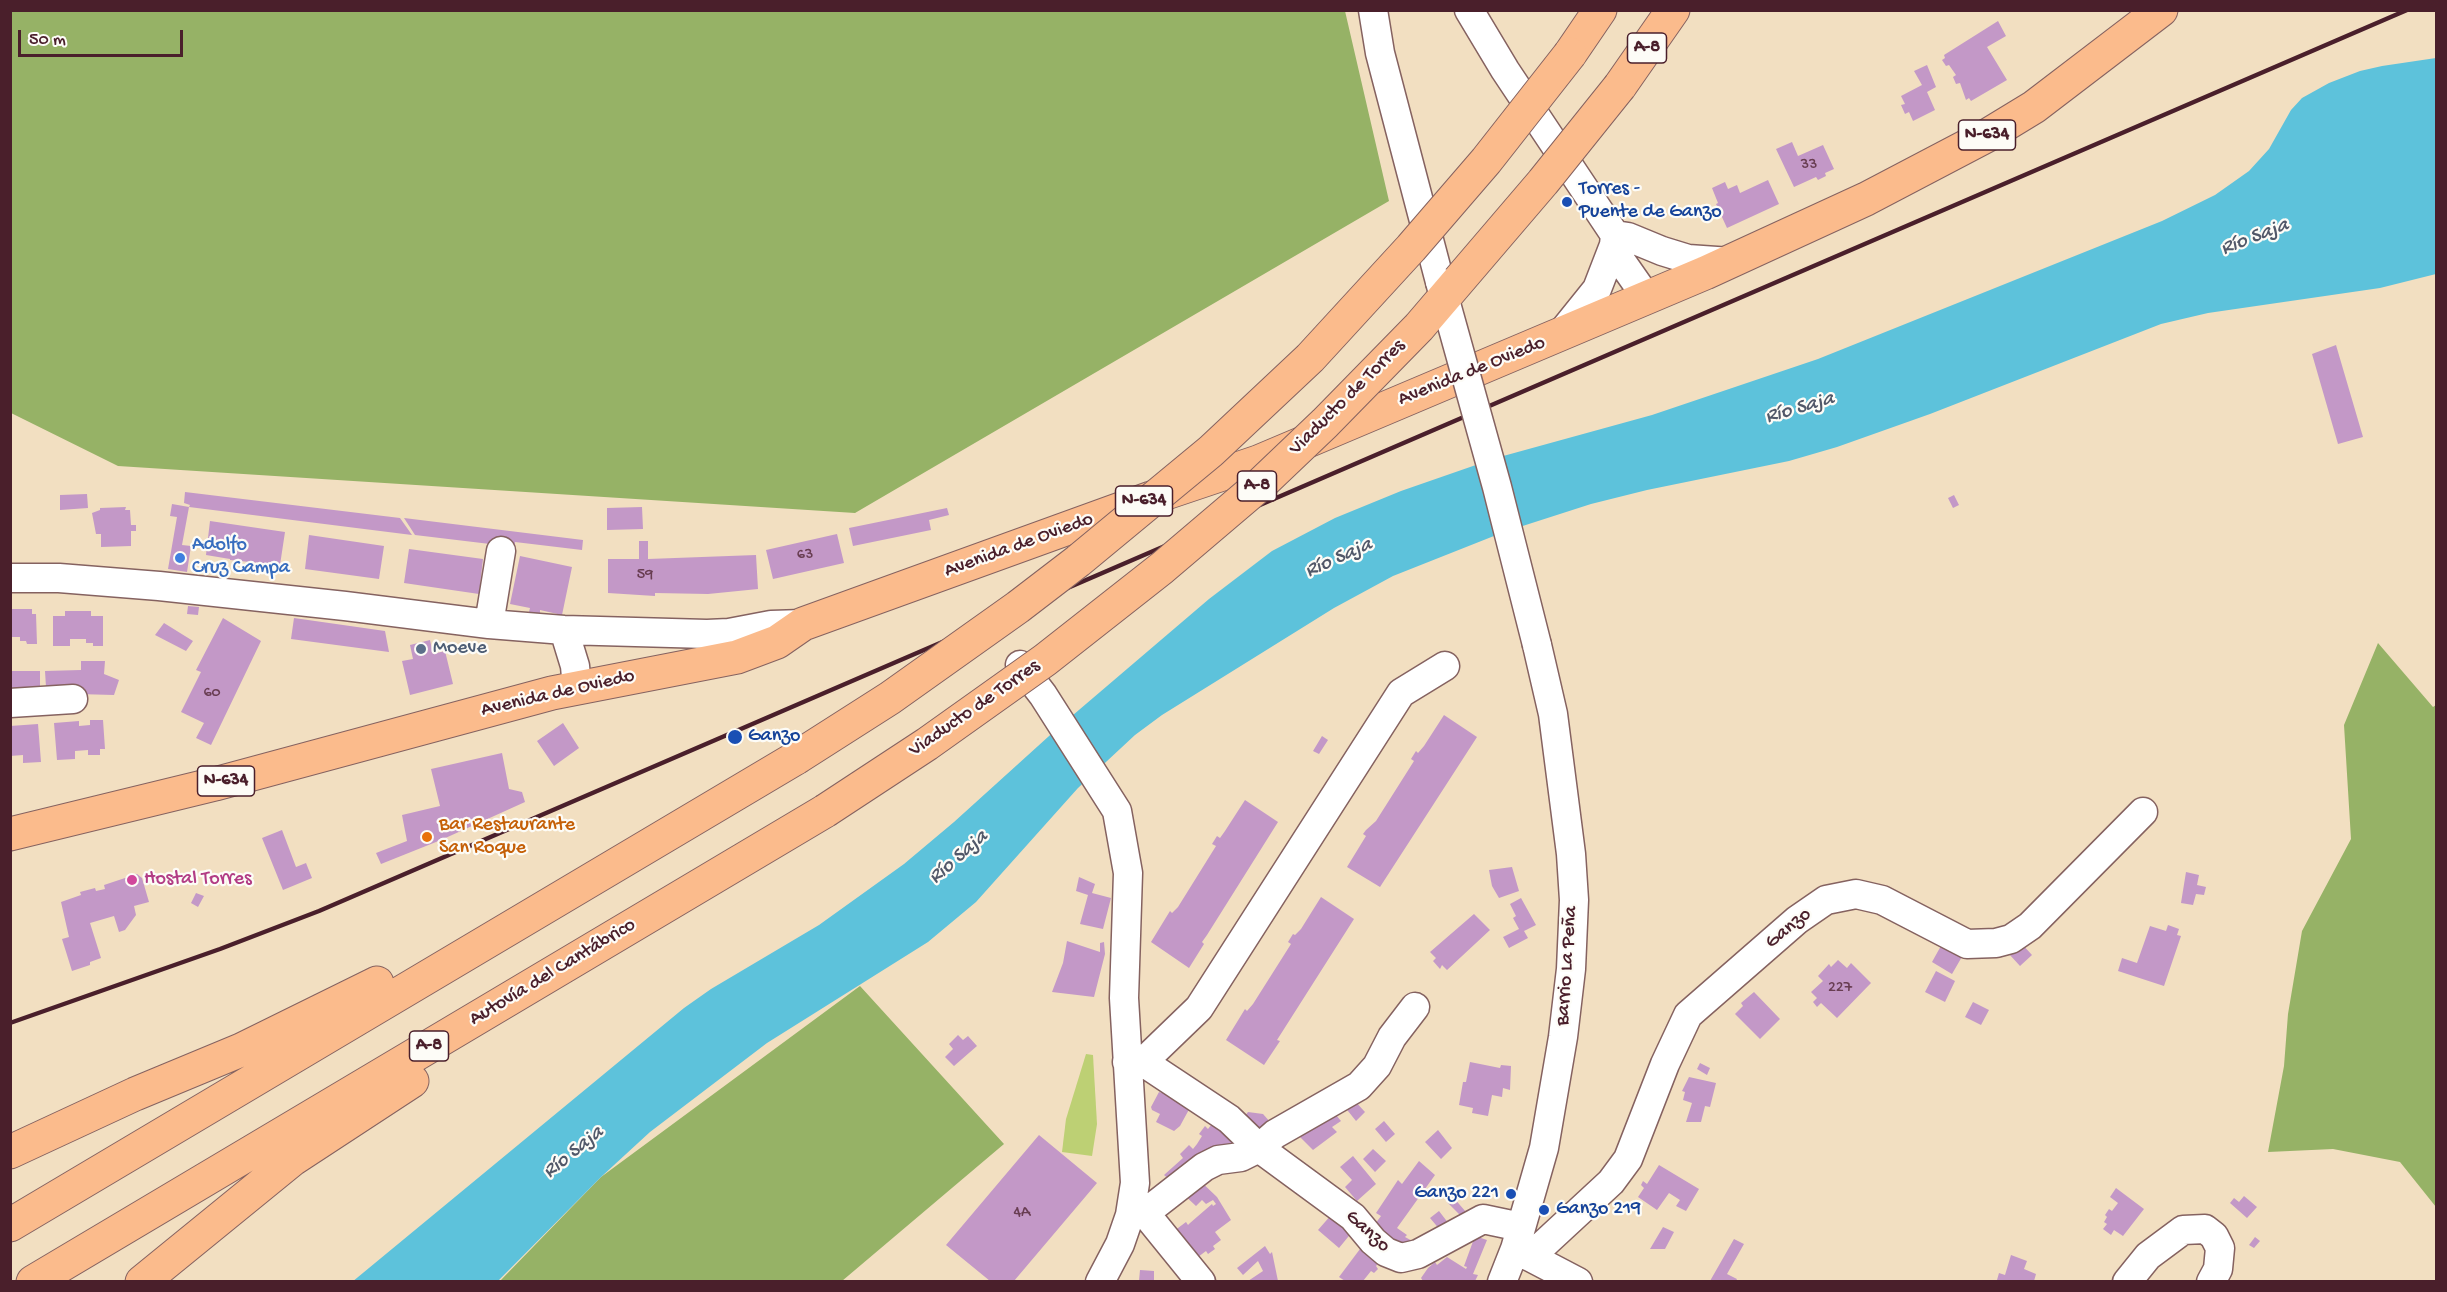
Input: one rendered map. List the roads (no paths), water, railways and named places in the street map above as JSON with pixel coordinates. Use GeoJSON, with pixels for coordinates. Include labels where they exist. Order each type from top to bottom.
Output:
{"type":"FeatureCollection","features":[{"type":"Feature","properties":{"kind":"highway"},"geometry":{"type":"LineString","coordinates":[[10,1225],[790,762],[890,698],[1018,607],[1086,555],[1211,451],[1310,358],[1411,248],[1486,161],[1570,54],[1600,10]]}},
{"type":"Feature","properties":{"kind":"highway","name":"Viaducto de Torres"},"geometry":{"type":"LineString","coordinates":[[825,811],[927,744],[1045,660],[1162,568],[1262,483],[1325,423],[1419,327],[1544,182],[1620,86],[1673,10]]}},
{"type":"Feature","properties":{"kind":"highway","name":"Avenida de Oviedo"},"geometry":{"type":"LineString","coordinates":[[10,834],[215,784],[439,722],[577,687],[737,657],[777,642],[803,624],[1151,498],[1258,462],[1731,262],[1866,199],[1988,135],[2034,107],[2161,10]]}},
{"type":"Feature","properties":{"kind":"highway"},"geometry":{"type":"LineString","coordinates":[[10,1152],[125,1099],[241,1050],[347,999],[594,864],[790,762]]}},
{"type":"Feature","properties":{"kind":"highway"},"geometry":{"type":"LineString","coordinates":[[142,1281],[232,1207],[326,1137],[680,911],[825,811]]}},
{"type":"Feature","properties":{"kind":"highway","name":"Autovía del Cantábrico"},"geometry":{"type":"LineString","coordinates":[[33,1281],[825,811]]}},
{"type":"Feature","properties":{"kind":"street","name":"Barrio La Peña"},"geometry":{"type":"LineString","coordinates":[[1373,10],[1380,54],[1497,487],[1537,645],[1553,714],[1571,854],[1573,916],[1571,969],[1563,1037],[1544,1148],[1522,1244],[1502,1281]]}},
{"type":"Feature","properties":{"kind":"street"},"geometry":{"type":"LineString","coordinates":[[1469,10],[1505,70],[1640,267],[1647,298]]}},
{"type":"Feature","properties":{"kind":"street"},"geometry":{"type":"LineString","coordinates":[[1619,239],[1688,259],[1731,262]]}},
{"type":"Feature","properties":{"kind":"street"},"geometry":{"type":"LineString","coordinates":[[1560,335],[1597,289],[1619,239]]}},
{"type":"Feature","properties":{"kind":"street"},"geometry":{"type":"LineString","coordinates":[[489,624],[501,551]]}},
{"type":"Feature","properties":{"kind":"street"},"geometry":{"type":"LineString","coordinates":[[10,578],[59,578],[235,594],[489,624],[564,630],[707,634],[729,633],[771,625],[803,624]]}},
{"type":"Feature","properties":{"kind":"street"},"geometry":{"type":"LineString","coordinates":[[564,630],[575,666],[577,687]]}},
{"type":"Feature","properties":{"kind":"street"},"geometry":{"type":"LineString","coordinates":[[1020,665],[1043,695],[1117,811],[1128,873],[1124,998],[1135,1062],[1135,1183],[1138,1214],[1201,1281]]}},
{"type":"Feature","properties":{"kind":"street"},"geometry":{"type":"LineString","coordinates":[[1135,1062],[1199,1008],[1401,693],[1445,666]]}},
{"type":"Feature","properties":{"kind":"street"},"geometry":{"type":"LineString","coordinates":[[10,703],[73,699]]}},
{"type":"Feature","properties":{"kind":"street","name":"Ganzo"},"geometry":{"type":"LineString","coordinates":[[1522,1244],[1611,1182],[1628,1159],[1665,1064],[1689,1015],[1797,920],[1826,900],[1856,894],[1882,900],[1967,944],[1996,943],[2011,939],[2030,926],[2143,812]]}},
{"type":"Feature","properties":{"kind":"street"},"geometry":{"type":"LineString","coordinates":[[1100,1281],[1138,1214],[1204,1167],[1218,1160],[1241,1157],[1259,1148],[1275,1134],[1359,1086],[1377,1066],[1392,1037],[1415,1008]]}},
{"type":"Feature","properties":{"kind":"street","name":"Ganzo"},"geometry":{"type":"LineString","coordinates":[[1135,1062],[1229,1119],[1259,1148],[1353,1217],[1373,1241],[1386,1252],[1401,1258],[1431,1248],[1483,1219],[1578,1281]]}},
{"type":"Feature","properties":{"kind":"street"},"geometry":{"type":"LineString","coordinates":[[2127,1281],[2148,1256],[2183,1230],[2205,1229],[2214,1236],[2220,1248],[2218,1269],[2211,1281]]}},
{"type":"Feature","properties":{"kind":"water","name":"Río Saja"},"geometry":{"type":"Polygon","coordinates":[[[2436,58],[2436,274],[2380,288],[2208,313],[2161,324],[1930,414],[1837,447],[1789,461],[1591,504],[1504,532],[1393,576],[1334,608],[1162,715],[1135,735],[1078,788],[976,902],[928,942],[767,1043],[650,1132],[601,1177],[498,1281],[352,1282],[684,1008],[711,989],[819,925],[904,864],[1209,599],[1272,551],[1335,518],[1401,491],[1496,458],[1652,415],[1818,359],[2162,221],[2215,195],[2249,171],[2269,149],[2291,110],[2302,98],[2329,83],[2360,71],[2436,58]]]}},
{"type":"Feature","properties":{"kind":"railway"},"geometry":{"type":"LineString","coordinates":[[10,1023],[220,949],[319,911],[2407,10]]}},
{"type":"Feature","properties":{"kind":"place","name":"Torres - Puente de Ganzo"},"geometry":{"type":"Point","coordinates":[1567,202]}},
{"type":"Feature","properties":{"kind":"place","name":"Adolfo Cruz Campa"},"geometry":{"type":"Point","coordinates":[180,558]}},
{"type":"Feature","properties":{"kind":"place","name":"Moeve"},"geometry":{"type":"Point","coordinates":[421,649]}},
{"type":"Feature","properties":{"kind":"place","name":"Ganzo"},"geometry":{"type":"Point","coordinates":[735,737]}},
{"type":"Feature","properties":{"kind":"place","name":"Bar Restaurante San Roque"},"geometry":{"type":"Point","coordinates":[427,837]}},
{"type":"Feature","properties":{"kind":"place","name":"Hostal Torres"},"geometry":{"type":"Point","coordinates":[132,880]}},
{"type":"Feature","properties":{"kind":"place","name":"Ganzo 221"},"geometry":{"type":"Point","coordinates":[1511,1194]}},
{"type":"Feature","properties":{"kind":"place","name":"Ganzo 219"},"geometry":{"type":"Point","coordinates":[1544,1210]}}]}
